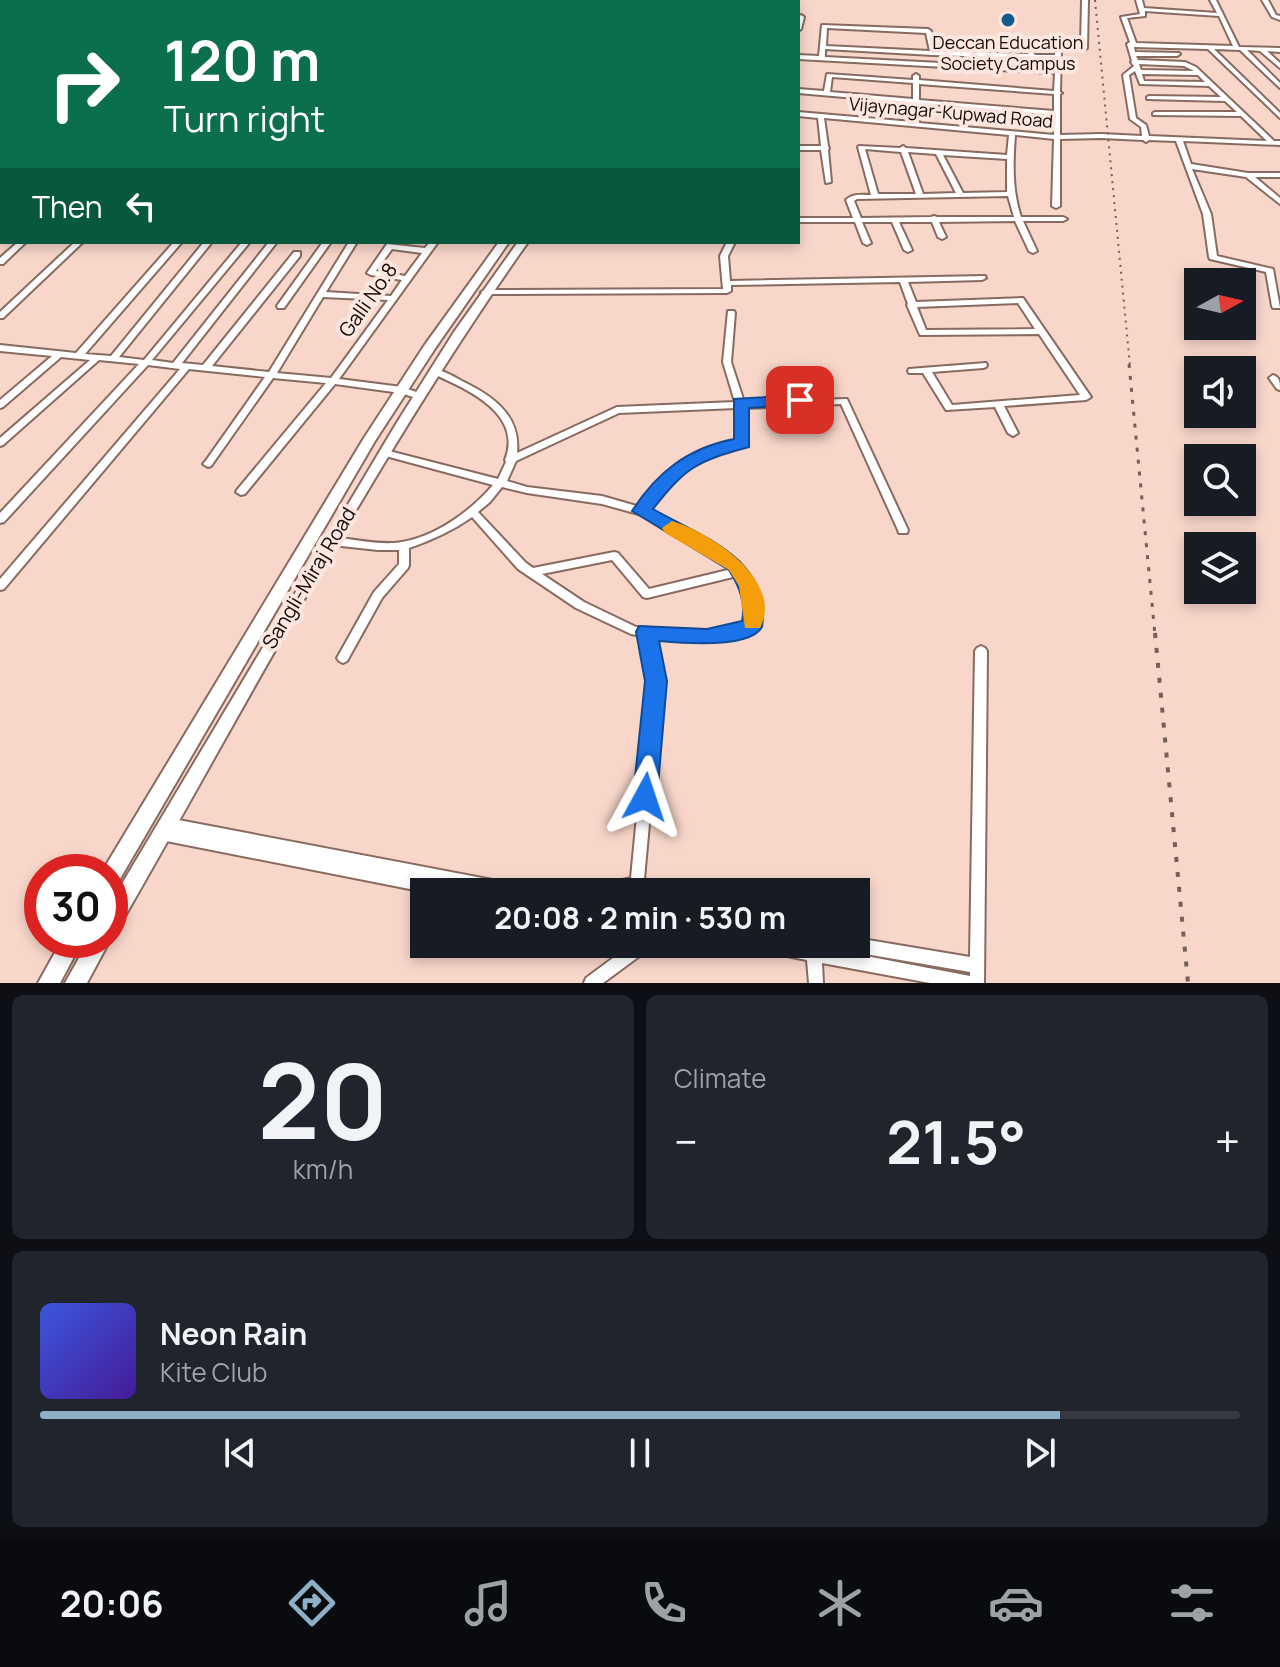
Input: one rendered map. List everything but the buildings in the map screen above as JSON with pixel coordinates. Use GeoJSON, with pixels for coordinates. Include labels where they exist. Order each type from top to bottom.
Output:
{"type":"FeatureCollection","features":[{"type":"Feature","properties":{"kind":"highway","name":"Sangli-Miraj Road"},"geometry":{"type":"LineString","coordinates":[[124,854],[402,390],[503,244]]}},
{"type":"Feature","properties":{"kind":"highway","name":"Sangli-Miraj Road"},"geometry":{"type":"LineString","coordinates":[[128,893],[248,679],[434,371],[485,292],[521,244]]}},
{"type":"Feature","properties":{"kind":"highway"},"geometry":{"type":"LineString","coordinates":[[48,983],[63,958]]}},
{"type":"Feature","properties":{"kind":"highway"},"geometry":{"type":"LineString","coordinates":[[75,983],[90,958]]}},
{"type":"Feature","properties":{"kind":"street"},"geometry":{"type":"LineString","coordinates":[[1056,206],[1058,47],[1084,48],[1086,45],[1085,0]]}},
{"type":"Feature","properties":{"kind":"street"},"geometry":{"type":"LineString","coordinates":[[1134,45],[1124,17],[1143,15],[1139,0]]}},
{"type":"Feature","properties":{"kind":"street"},"geometry":{"type":"LineString","coordinates":[[1213,0],[1239,48],[1280,86]]}},
{"type":"Feature","properties":{"kind":"street"},"geometry":{"type":"LineString","coordinates":[[1265,0],[1274,16],[1280,18]]}},
{"type":"Feature","properties":{"kind":"street"},"geometry":{"type":"LineString","coordinates":[[1141,9],[1220,15]]}},
{"type":"Feature","properties":{"kind":"street"},"geometry":{"type":"LineString","coordinates":[[800,21],[801,17]]}},
{"type":"Feature","properties":{"kind":"street"},"geometry":{"type":"LineString","coordinates":[[822,59],[824,26],[928,31],[933,53]]}},
{"type":"Feature","properties":{"kind":"street"},"geometry":{"type":"LineString","coordinates":[[860,28],[861,49]]}},
{"type":"Feature","properties":{"kind":"street"},"geometry":{"type":"LineString","coordinates":[[895,29],[897,51]]}},
{"type":"Feature","properties":{"kind":"street"},"geometry":{"type":"LineString","coordinates":[[930,41],[1024,43],[1033,56]]}},
{"type":"Feature","properties":{"kind":"street"},"geometry":{"type":"LineString","coordinates":[[1211,84],[1142,83],[1130,44],[1280,50]]}},
{"type":"Feature","properties":{"kind":"street"},"geometry":{"type":"LineString","coordinates":[[822,47],[1058,57]]}},
{"type":"Feature","properties":{"kind":"street"},"geometry":{"type":"LineString","coordinates":[[1209,47],[1280,116]]}},
{"type":"Feature","properties":{"kind":"street"},"geometry":{"type":"LineString","coordinates":[[1261,49],[1280,66]]}},
{"type":"Feature","properties":{"kind":"street"},"geometry":{"type":"LineString","coordinates":[[1177,54],[1135,64],[1126,75],[1133,119],[1144,126],[1146,140],[1276,143]]}},
{"type":"Feature","properties":{"kind":"street"},"geometry":{"type":"LineString","coordinates":[[981,55],[985,69]]}},
{"type":"Feature","properties":{"kind":"street"},"geometry":{"type":"LineString","coordinates":[[800,57],[916,66],[1057,71]]}},
{"type":"Feature","properties":{"kind":"street"},"geometry":{"type":"LineString","coordinates":[[1135,64],[1185,64],[1200,73],[1276,143]]}},
{"type":"Feature","properties":{"kind":"street"},"geometry":{"type":"LineString","coordinates":[[916,66],[916,124]]}},
{"type":"Feature","properties":{"kind":"street"},"geometry":{"type":"LineString","coordinates":[[827,94],[829,75],[1059,93]]}},
{"type":"Feature","properties":{"kind":"street"},"geometry":{"type":"LineString","coordinates":[[800,91],[1055,113]]}},
{"type":"Feature","properties":{"kind":"street"},"geometry":{"type":"LineString","coordinates":[[1149,98],[1228,99]]}},
{"type":"Feature","properties":{"kind":"street","name":"Vijaynagar-Kupwad Road"},"geometry":{"type":"LineString","coordinates":[[800,114],[1056,137],[1101,136],[1146,140]]}},
{"type":"Feature","properties":{"kind":"street"},"geometry":{"type":"LineString","coordinates":[[1155,114],[1244,114]]}},
{"type":"Feature","properties":{"kind":"street"},"geometry":{"type":"LineString","coordinates":[[821,116],[828,182]]}},
{"type":"Feature","properties":{"kind":"street"},"geometry":{"type":"LineString","coordinates":[[1012,133],[1010,194],[1014,217],[1033,251]]}},
{"type":"Feature","properties":{"kind":"street"},"geometry":{"type":"LineString","coordinates":[[1179,140],[1207,214],[1213,257],[1270,271],[1276,306],[1280,306]]}},
{"type":"Feature","properties":{"kind":"street"},"geometry":{"type":"LineString","coordinates":[[800,148],[826,148]]}},
{"type":"Feature","properties":{"kind":"street"},"geometry":{"type":"LineString","coordinates":[[875,196],[859,148],[903,148],[1010,157]]}},
{"type":"Feature","properties":{"kind":"street"},"geometry":{"type":"LineString","coordinates":[[903,148],[920,195]]}},
{"type":"Feature","properties":{"kind":"street"},"geometry":{"type":"LineString","coordinates":[[938,151],[961,195]]}},
{"type":"Feature","properties":{"kind":"street"},"geometry":{"type":"LineString","coordinates":[[1188,166],[1248,175],[1280,175]]}},
{"type":"Feature","properties":{"kind":"street"},"geometry":{"type":"LineString","coordinates":[[1248,175],[1280,202]]}},
{"type":"Feature","properties":{"kind":"street"},"geometry":{"type":"LineString","coordinates":[[867,243],[850,200],[875,196],[1010,194]]}},
{"type":"Feature","properties":{"kind":"street"},"geometry":{"type":"LineString","coordinates":[[934,218],[942,237]]}},
{"type":"Feature","properties":{"kind":"street"},"geometry":{"type":"LineString","coordinates":[[894,219],[908,250]]}},
{"type":"Feature","properties":{"kind":"street"},"geometry":{"type":"LineString","coordinates":[[800,220],[1063,219]]}},
{"type":"Feature","properties":{"kind":"street"},"geometry":{"type":"LineString","coordinates":[[0,262],[20,244]]}},
{"type":"Feature","properties":{"kind":"street"},"geometry":{"type":"LineString","coordinates":[[0,316],[77,244]]}},
{"type":"Feature","properties":{"kind":"street"},"geometry":{"type":"LineString","coordinates":[[79,355],[176,244]]}},
{"type":"Feature","properties":{"kind":"street"},"geometry":{"type":"LineString","coordinates":[[114,358],[206,244]]}},
{"type":"Feature","properties":{"kind":"street"},"geometry":{"type":"LineString","coordinates":[[0,519],[147,362],[244,244]]}},
{"type":"Feature","properties":{"kind":"street"},"geometry":{"type":"LineString","coordinates":[[0,586],[181,366],[272,244]]}},
{"type":"Feature","properties":{"kind":"street"},"geometry":{"type":"LineString","coordinates":[[281,306],[326,244]]}},
{"type":"Feature","properties":{"kind":"street"},"geometry":{"type":"LineString","coordinates":[[208,464],[271,375],[352,244]]}},
{"type":"Feature","properties":{"kind":"street","name":"Galli No.8"},"geometry":{"type":"LineString","coordinates":[[241,492],[333,381],[432,244]]}},
{"type":"Feature","properties":{"kind":"street"},"geometry":{"type":"LineString","coordinates":[[485,292],[727,291],[724,256],[730,244]]}},
{"type":"Feature","properties":{"kind":"street"},"geometry":{"type":"LineString","coordinates":[[405,278],[371,273],[390,246],[427,251]]}},
{"type":"Feature","properties":{"kind":"street"},"geometry":{"type":"LineString","coordinates":[[205,369],[297,254]]}},
{"type":"Feature","properties":{"kind":"street"},"geometry":{"type":"LineString","coordinates":[[728,283],[982,278]]}},
{"type":"Feature","properties":{"kind":"street"},"geometry":{"type":"LineString","coordinates":[[903,280],[923,333],[1041,331]]}},
{"type":"Feature","properties":{"kind":"street"},"geometry":{"type":"LineString","coordinates":[[321,294],[391,298]]}},
{"type":"Feature","properties":{"kind":"street"},"geometry":{"type":"LineString","coordinates":[[911,305],[1020,300],[1086,397],[949,408],[926,370]]}},
{"type":"Feature","properties":{"kind":"street"},"geometry":{"type":"LineString","coordinates":[[642,511],[675,470],[718,448],[742,443],[740,403],[727,362],[731,313]]}},
{"type":"Feature","properties":{"kind":"street"},"geometry":{"type":"LineString","coordinates":[[0,358],[5,349],[60,353],[333,381],[402,390],[419,396]]}},
{"type":"Feature","properties":{"kind":"street"},"geometry":{"type":"LineString","coordinates":[[0,405],[60,353]]}},
{"type":"Feature","properties":{"kind":"street"},"geometry":{"type":"LineString","coordinates":[[0,443],[98,357]]}},
{"type":"Feature","properties":{"kind":"street"},"geometry":{"type":"LineString","coordinates":[[912,371],[983,365]]}},
{"type":"Feature","properties":{"kind":"street"},"geometry":{"type":"LineString","coordinates":[[332,541],[404,545],[472,511],[490,499],[501,483],[513,449],[506,418],[470,387],[434,371]]}},
{"type":"Feature","properties":{"kind":"street"},"geometry":{"type":"LineString","coordinates":[[1273,378],[1280,387]]}},
{"type":"Feature","properties":{"kind":"street"},"geometry":{"type":"LineString","coordinates":[[510,460],[617,410],[844,401],[903,530]]}},
{"type":"Feature","properties":{"kind":"street"},"geometry":{"type":"LineString","coordinates":[[998,404],[1013,433]]}},
{"type":"Feature","properties":{"kind":"street"},"geometry":{"type":"LineString","coordinates":[[385,453],[501,483],[602,500],[642,511],[735,565],[748,584],[754,610],[752,627],[707,637],[635,631],[580,605],[532,572],[472,511]]}},
{"type":"Feature","properties":{"kind":"street"},"geometry":{"type":"LineString","coordinates":[[343,658],[378,595],[404,565],[404,545]]}},
{"type":"Feature","properties":{"kind":"street"},"geometry":{"type":"LineString","coordinates":[[532,572],[614,556],[647,594],[740,571]]}},
{"type":"Feature","properties":{"kind":"street"},"geometry":{"type":"LineString","coordinates":[[638,878],[656,681],[647,632]]}},
{"type":"Feature","properties":{"kind":"street"},"geometry":{"type":"LineString","coordinates":[[977,983],[974,965],[981,651]]}},
{"type":"Feature","properties":{"kind":"street"},"geometry":{"type":"LineString","coordinates":[[165,830],[410,881]]}},
{"type":"Feature","properties":{"kind":"street"},"geometry":{"type":"LineString","coordinates":[[165,830],[439,878]]}},
{"type":"Feature","properties":{"kind":"street"},"geometry":{"type":"LineString","coordinates":[[870,948],[974,965]]}},
{"type":"Feature","properties":{"kind":"street"},"geometry":{"type":"LineString","coordinates":[[591,983],[628,958]]}},
{"type":"Feature","properties":{"kind":"street"},"geometry":{"type":"LineString","coordinates":[[814,958],[816,983]]}},
{"type":"Feature","properties":{"kind":"street"},"geometry":{"type":"LineString","coordinates":[[840,958],[970,983]]}},
{"type":"Feature","properties":{"kind":"railway"},"geometry":{"type":"LineString","coordinates":[[1095,0],[1130,366]]}},
{"type":"Feature","properties":{"kind":"railway"},"geometry":{"type":"LineString","coordinates":[[1129,364],[1155,635]]}},
{"type":"Feature","properties":{"kind":"railway"},"geometry":{"type":"LineString","coordinates":[[1155,633],[1188,983]]}},
{"type":"Feature","properties":{"kind":"slow traffic"},"geometry":{"type":"LineString","coordinates":[[672,528],[735,565],[748,584],[754,610],[752,622]]}},
{"type":"Feature","properties":{"kind":"place","name":"Deccan Education Society Campus"},"geometry":{"type":"Point","coordinates":[1008,20]}},
{"type":"Feature","properties":{"kind":"route"},"geometry":{"type":"LineString","coordinates":[[645,797],[656,681],[647,632],[707,637],[752,627],[754,610],[748,584],[735,565],[642,511],[675,470],[718,448],[742,443],[740,403],[800,400]]}}]}
